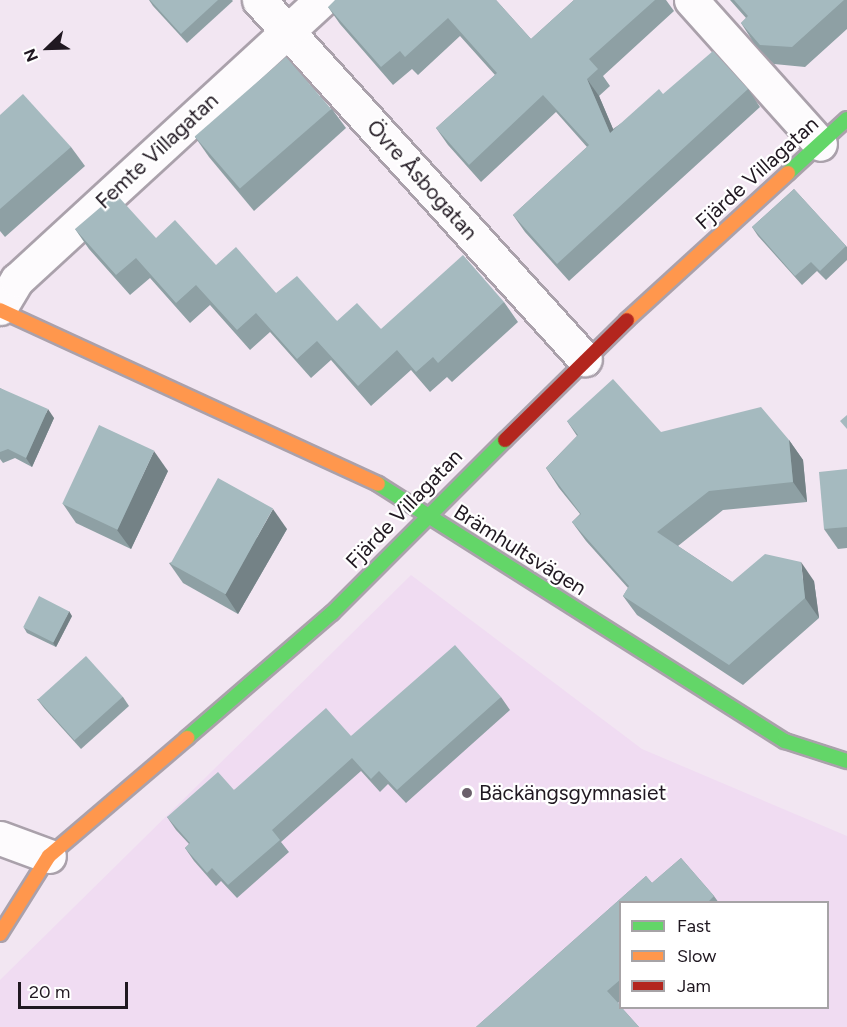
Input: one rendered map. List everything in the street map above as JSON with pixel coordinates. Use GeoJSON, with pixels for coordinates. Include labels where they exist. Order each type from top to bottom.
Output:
{"type":"FeatureCollection","features":[{"type":"Feature","properties":{"kind":"street","name":"Övre Åsbogatan"},"geometry":{"type":"LineString","coordinates":[[259,0],[585,359]]}},
{"type":"Feature","properties":{"kind":"street","name":"Femte Villagatan"},"geometry":{"type":"LineString","coordinates":[[0,309],[17,280],[322,0]]}},
{"type":"Feature","properties":{"kind":"street"},"geometry":{"type":"LineString","coordinates":[[692,0],[820,144]]}},
{"type":"Feature","properties":{"kind":"street","name":"Fjärde Villagatan"},"geometry":{"type":"LineString","coordinates":[[0,934],[49,856],[332,612],[585,359],[847,118]]}},
{"type":"Feature","properties":{"kind":"street","name":"Brämhultsvägen"},"geometry":{"type":"LineString","coordinates":[[0,309],[361,473],[785,741],[847,761]]}},
{"type":"Feature","properties":{"kind":"street"},"geometry":{"type":"LineString","coordinates":[[0,838],[49,856]]}},
{"type":"Feature","properties":{"kind":"shaded area","name":"Bäckängsgymnasiet"},"geometry":{"type":"Polygon","coordinates":[[[411,575],[642,749],[847,836],[847,1027],[0,1027],[0,980],[411,575]]]}},
{"type":"Feature","properties":{"kind":"building"},"geometry":{"type":"Polygon","coordinates":[[[150,0],[218,0],[181,34],[150,0]]]}},
{"type":"Feature","properties":{"kind":"building"},"geometry":{"type":"Polygon","coordinates":[[[335,0],[496,0],[531,39],[574,0],[655,0],[589,59],[598,69],[587,79],[610,133],[659,89],[663,94],[713,51],[748,89],[557,264],[513,215],[589,145],[543,95],[469,165],[436,128],[497,73],[448,18],[405,57],[400,51],[381,67],[328,7],[335,0]]]}},
{"type":"Feature","properties":{"kind":"building"},"geometry":{"type":"Polygon","coordinates":[[[734,0],[844,0],[792,47],[760,45],[741,23],[748,16],[734,0]]]}},
{"type":"Feature","properties":{"kind":"building"},"geometry":{"type":"Polygon","coordinates":[[[286,57],[331,109],[240,188],[195,136],[286,57]]]}},
{"type":"Feature","properties":{"kind":"building"},"geometry":{"type":"Polygon","coordinates":[[[23,94],[71,147],[0,209],[0,115],[23,94]]]}},
{"type":"Feature","properties":{"kind":"building"},"geometry":{"type":"Polygon","coordinates":[[[794,189],[846,246],[820,271],[811,262],[795,276],[752,227],[794,189]]]}},
{"type":"Feature","properties":{"kind":"building"},"geometry":{"type":"Polygon","coordinates":[[[116,194],[156,238],[175,220],[216,265],[236,247],[276,293],[297,276],[337,321],[357,303],[381,329],[463,255],[504,302],[438,363],[433,357],[416,372],[397,350],[358,386],[317,341],[297,359],[256,313],[237,330],[196,285],[176,303],[136,258],[116,275],[75,229],[116,194]]]}},
{"type":"Feature","properties":{"kind":"building"},"geometry":{"type":"Polygon","coordinates":[[[613,379],[661,432],[761,407],[789,440],[793,482],[709,491],[657,532],[732,582],[765,554],[801,562],[805,598],[729,665],[623,596],[629,586],[572,522],[581,514],[546,468],[578,435],[567,421],[613,379]]]}},
{"type":"Feature","properties":{"kind":"building"},"geometry":{"type":"Polygon","coordinates":[[[0,388],[48,409],[26,458],[8,449],[0,452],[0,388]]]}},
{"type":"Feature","properties":{"kind":"building"},"geometry":{"type":"Polygon","coordinates":[[[847,415],[847,429],[840,421],[847,415]]]}},
{"type":"Feature","properties":{"kind":"building"},"geometry":{"type":"Polygon","coordinates":[[[99,425],[154,451],[118,530],[62,504],[99,425]]]}},
{"type":"Feature","properties":{"kind":"building"},"geometry":{"type":"Polygon","coordinates":[[[847,469],[847,527],[824,529],[819,472],[847,469]]]}},
{"type":"Feature","properties":{"kind":"building"},"geometry":{"type":"Polygon","coordinates":[[[218,478],[273,509],[226,594],[170,564],[218,478]]]}},
{"type":"Feature","properties":{"kind":"building"},"geometry":{"type":"Polygon","coordinates":[[[39,596],[69,611],[53,643],[23,627],[39,596]]]}},
{"type":"Feature","properties":{"kind":"building"},"geometry":{"type":"Polygon","coordinates":[[[455,645],[501,697],[397,790],[379,771],[371,779],[352,758],[272,830],[280,840],[228,885],[212,868],[207,873],[185,848],[190,843],[167,817],[218,772],[234,790],[326,708],[351,736],[455,645]]]}},
{"type":"Feature","properties":{"kind":"building"},"geometry":{"type":"Polygon","coordinates":[[[86,656],[123,697],[74,740],[38,699],[86,656]]]}},
{"type":"Feature","properties":{"kind":"building"},"geometry":{"type":"Polygon","coordinates":[[[681,858],[714,896],[709,901],[619,901],[619,981],[607,991],[619,1004],[619,1009],[623,1009],[639,1027],[476,1027],[646,876],[652,883],[681,858]]]}},
{"type":"Feature","properties":{"kind":"traffic: fast"},"geometry":{"type":"LineString","coordinates":[[788,173],[847,119]]}},
{"type":"Feature","properties":{"kind":"traffic: fast"},"geometry":{"type":"LineString","coordinates":[[187,738],[332,613],[505,440]]}},
{"type":"Feature","properties":{"kind":"traffic: fast"},"geometry":{"type":"LineString","coordinates":[[378,484],[785,741],[847,761]]}},
{"type":"Feature","properties":{"kind":"traffic: slow"},"geometry":{"type":"LineString","coordinates":[[627,320],[788,173]]}},
{"type":"Feature","properties":{"kind":"traffic: slow"},"geometry":{"type":"LineString","coordinates":[[0,310],[378,484]]}},
{"type":"Feature","properties":{"kind":"traffic: slow"},"geometry":{"type":"LineString","coordinates":[[0,934],[49,856],[187,738]]}},
{"type":"Feature","properties":{"kind":"traffic: jam"},"geometry":{"type":"LineString","coordinates":[[505,440],[627,320]]}},
{"type":"Feature","properties":{"kind":"place","name":"Bäckängsgymnasiet"},"geometry":{"type":"Point","coordinates":[467,793]}}]}
